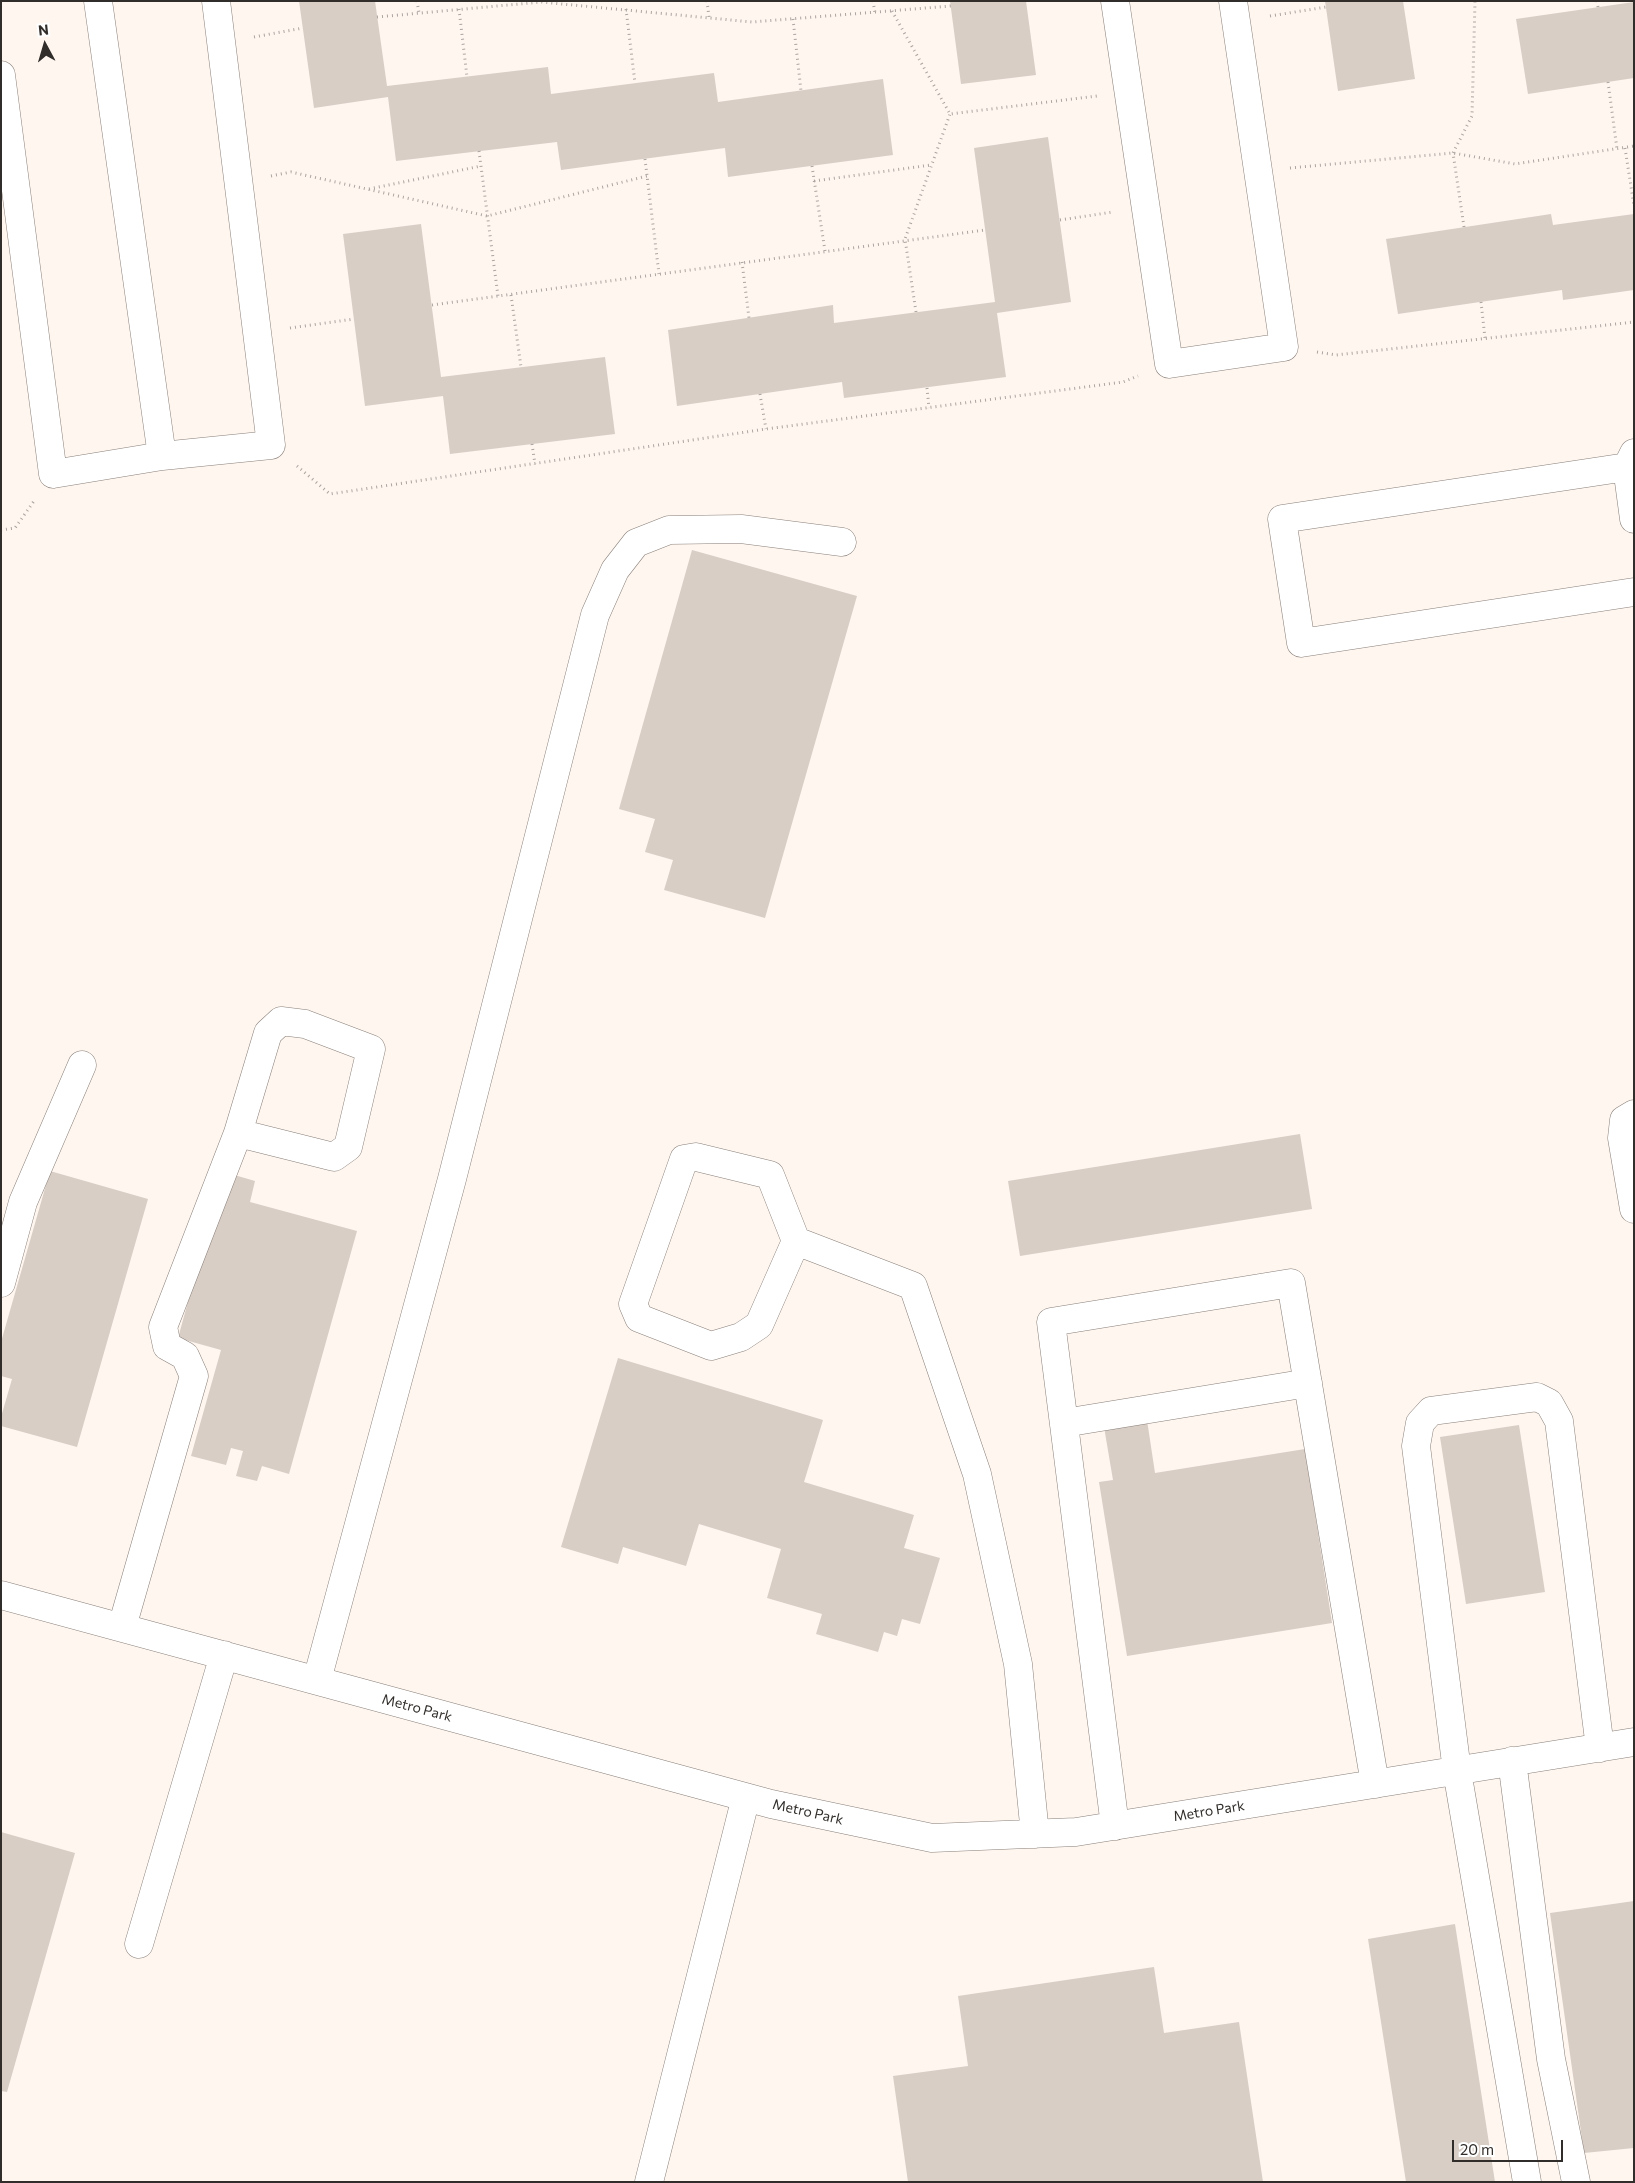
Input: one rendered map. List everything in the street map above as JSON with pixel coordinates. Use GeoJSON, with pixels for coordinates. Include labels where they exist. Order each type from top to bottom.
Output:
{"type":"FeatureCollection","features":[{"type":"Feature","properties":{"kind":"street"},"geometry":{"type":"LineString","coordinates":[[98,1],[162,456]]}},
{"type":"Feature","properties":{"kind":"street"},"geometry":{"type":"LineString","coordinates":[[1,75],[52,474],[162,456],[271,445],[216,1]]}},
{"type":"Feature","properties":{"kind":"street"},"geometry":{"type":"LineString","coordinates":[[1115,1],[1169,364],[1284,347],[1235,12]]}},
{"type":"Feature","properties":{"kind":"street"},"geometry":{"type":"LineString","coordinates":[[1634,519],[1630,460],[1282,519],[1301,643],[1634,592]]}},
{"type":"Feature","properties":{"kind":"street"},"geometry":{"type":"LineString","coordinates":[[316,1680],[452,1179],[595,615],[615,570],[636,542],[669,530],[741,529],[842,542]]}},
{"type":"Feature","properties":{"kind":"street"},"geometry":{"type":"LineString","coordinates":[[122,1628],[194,1376],[185,1356],[168,1346],[163,1327],[238,1133],[268,1033],[281,1021],[305,1024],[371,1048],[348,1147],[334,1158],[238,1133]]}},
{"type":"Feature","properties":{"kind":"street"},"geometry":{"type":"LineString","coordinates":[[1,1283],[23,1202],[82,1065]]}},
{"type":"Feature","properties":{"kind":"street"},"geometry":{"type":"LineString","coordinates":[[1634,1114],[1624,1120],[1622,1138],[1634,1209]]}},
{"type":"Feature","properties":{"kind":"street"},"geometry":{"type":"LineString","coordinates":[[796,1241],[759,1325],[741,1337],[712,1346],[639,1318],[633,1304],[684,1159],[696,1157],[770,1175],[796,1241],[913,1286],[979,1484],[1018,1664],[1035,1834]]}},
{"type":"Feature","properties":{"kind":"street"},"geometry":{"type":"LineString","coordinates":[[1115,1826],[1051,1322],[1262,1287],[1291,1283],[1375,1784]]}},
{"type":"Feature","properties":{"kind":"street"},"geometry":{"type":"LineString","coordinates":[[1064,1423],[1308,1383]]}},
{"type":"Feature","properties":{"kind":"street"},"geometry":{"type":"LineString","coordinates":[[1527,2182],[1457,1771],[1416,1446],[1420,1423],[1431,1412],[1537,1397],[1550,1403],[1559,1421],[1600,1748]]}},
{"type":"Feature","properties":{"kind":"street","name":"Metro Park"},"geometry":{"type":"LineString","coordinates":[[1,1595],[746,1797],[853,1823],[932,1838],[1076,1832],[1634,1742]]}},
{"type":"Feature","properties":{"kind":"street"},"geometry":{"type":"LineString","coordinates":[[139,1944],[224,1655]]}},
{"type":"Feature","properties":{"kind":"street"},"geometry":{"type":"LineString","coordinates":[[1512,1761],[1551,2059],[1576,2182]]}},
{"type":"Feature","properties":{"kind":"street"},"geometry":{"type":"LineString","coordinates":[[650,2182],[746,1797]]}},
{"type":"Feature","properties":{"kind":"path"},"geometry":{"type":"LineString","coordinates":[[417,1],[419,13]]}},
{"type":"Feature","properties":{"kind":"path"},"geometry":{"type":"LineString","coordinates":[[377,17],[541,1],[752,22],[951,6]]}},
{"type":"Feature","properties":{"kind":"path"},"geometry":{"type":"LineString","coordinates":[[707,1],[710,18]]}},
{"type":"Feature","properties":{"kind":"path"},"geometry":{"type":"LineString","coordinates":[[873,1],[875,12]]}},
{"type":"Feature","properties":{"kind":"path"},"geometry":{"type":"LineString","coordinates":[[1464,227],[1453,153],[1472,116],[1475,1]]}},
{"type":"Feature","properties":{"kind":"path"},"geometry":{"type":"LineString","coordinates":[[1597,1],[1598,7]]}},
{"type":"Feature","properties":{"kind":"path"},"geometry":{"type":"LineString","coordinates":[[1235,12],[1326,7]]}},
{"type":"Feature","properties":{"kind":"path"},"geometry":{"type":"LineString","coordinates":[[459,9],[467,76]]}},
{"type":"Feature","properties":{"kind":"path"},"geometry":{"type":"LineString","coordinates":[[626,10],[635,83]]}},
{"type":"Feature","properties":{"kind":"path"},"geometry":{"type":"LineString","coordinates":[[892,11],[950,114],[904,240],[916,312]]}},
{"type":"Feature","properties":{"kind":"path"},"geometry":{"type":"LineString","coordinates":[[793,19],[801,90]]}},
{"type":"Feature","properties":{"kind":"path"},"geometry":{"type":"LineString","coordinates":[[221,43],[303,28]]}},
{"type":"Feature","properties":{"kind":"path"},"geometry":{"type":"LineString","coordinates":[[1608,82],[1617,149]]}},
{"type":"Feature","properties":{"kind":"path"},"geometry":{"type":"LineString","coordinates":[[950,114],[1129,92]]}},
{"type":"Feature","properties":{"kind":"path"},"geometry":{"type":"LineString","coordinates":[[1258,172],[1453,153],[1515,164],[1634,146]]}},
{"type":"Feature","properties":{"kind":"path"},"geometry":{"type":"LineString","coordinates":[[1625,148],[1634,206]]}},
{"type":"Feature","properties":{"kind":"path"},"geometry":{"type":"LineString","coordinates":[[479,150],[498,296]]}},
{"type":"Feature","properties":{"kind":"path"},"geometry":{"type":"LineString","coordinates":[[645,159],[659,274]]}},
{"type":"Feature","properties":{"kind":"path"},"geometry":{"type":"LineString","coordinates":[[814,181],[931,165]]}},
{"type":"Feature","properties":{"kind":"path"},"geometry":{"type":"LineString","coordinates":[[366,189],[481,166]]}},
{"type":"Feature","properties":{"kind":"path"},"geometry":{"type":"LineString","coordinates":[[812,166],[825,251]]}},
{"type":"Feature","properties":{"kind":"path"},"geometry":{"type":"LineString","coordinates":[[239,181],[292,172],[488,216],[647,176]]}},
{"type":"Feature","properties":{"kind":"path"},"geometry":{"type":"LineString","coordinates":[[1060,220],[1146,207]]}},
{"type":"Feature","properties":{"kind":"path"},"geometry":{"type":"LineString","coordinates":[[432,305],[985,230]]}},
{"type":"Feature","properties":{"kind":"path"},"geometry":{"type":"LineString","coordinates":[[742,262],[749,318]]}},
{"type":"Feature","properties":{"kind":"path"},"geometry":{"type":"LineString","coordinates":[[511,294],[521,368]]}},
{"type":"Feature","properties":{"kind":"path"},"geometry":{"type":"LineString","coordinates":[[1481,302],[1485,338]]}},
{"type":"Feature","properties":{"kind":"path"},"geometry":{"type":"LineString","coordinates":[[257,332],[354,319]]}},
{"type":"Feature","properties":{"kind":"path"},"geometry":{"type":"LineString","coordinates":[[1284,347],[1336,354],[1634,322]]}},
{"type":"Feature","properties":{"kind":"path"},"geometry":{"type":"LineString","coordinates":[[271,445],[330,494],[766,429],[1123,382],[1169,364]]}},
{"type":"Feature","properties":{"kind":"path"},"geometry":{"type":"LineString","coordinates":[[926,388],[929,408]]}},
{"type":"Feature","properties":{"kind":"path"},"geometry":{"type":"LineString","coordinates":[[760,394],[766,429]]}},
{"type":"Feature","properties":{"kind":"path"},"geometry":{"type":"LineString","coordinates":[[532,444],[535,464]]}},
{"type":"Feature","properties":{"kind":"path"},"geometry":{"type":"LineString","coordinates":[[1,530],[15,528],[52,474]]}},
{"type":"Feature","properties":{"kind":"building"},"geometry":{"type":"Polygon","coordinates":[[[299,1],[375,1],[387,86],[548,67],[551,94],[714,73],[718,102],[883,79],[893,155],[728,177],[725,148],[561,170],[557,142],[396,161],[388,97],[314,108],[299,1]]]}},
{"type":"Feature","properties":{"kind":"building"},"geometry":{"type":"Polygon","coordinates":[[[950,1],[1026,1],[1036,75],[961,84],[950,1]]]}},
{"type":"Feature","properties":{"kind":"building"},"geometry":{"type":"Polygon","coordinates":[[[1325,1],[1403,1],[1415,79],[1338,91],[1325,1]]]}},
{"type":"Feature","properties":{"kind":"building"},"geometry":{"type":"Polygon","coordinates":[[[1634,2],[1634,78],[1528,94],[1516,19],[1634,2]]]}},
{"type":"Feature","properties":{"kind":"building"},"geometry":{"type":"Polygon","coordinates":[[[1048,137],[1071,302],[997,313],[1006,377],[844,398],[842,382],[677,406],[668,330],[833,305],[834,323],[995,302],[974,148],[1048,137]]]}},
{"type":"Feature","properties":{"kind":"building"},"geometry":{"type":"Polygon","coordinates":[[[1551,214],[1553,225],[1634,214],[1634,290],[1563,300],[1562,290],[1398,314],[1386,239],[1551,214]]]}},
{"type":"Feature","properties":{"kind":"building"},"geometry":{"type":"Polygon","coordinates":[[[421,224],[441,377],[605,357],[615,434],[450,454],[443,396],[365,406],[343,234],[421,224]]]}},
{"type":"Feature","properties":{"kind":"building"},"geometry":{"type":"Polygon","coordinates":[[[692,550],[857,596],[765,918],[664,890],[673,860],[645,852],[655,819],[619,809],[692,550]]]}},
{"type":"Feature","properties":{"kind":"building"},"geometry":{"type":"Polygon","coordinates":[[[1300,1134],[1312,1209],[1020,1256],[1008,1181],[1300,1134]]]}},
{"type":"Feature","properties":{"kind":"building"},"geometry":{"type":"Polygon","coordinates":[[[50,1171],[148,1199],[77,1447],[1,1426],[1,1417],[12,1379],[1,1376],[1,1342],[50,1171]]]}},
{"type":"Feature","properties":{"kind":"building"},"geometry":{"type":"Polygon","coordinates":[[[224,1172],[255,1181],[250,1202],[357,1231],[289,1474],[262,1466],[257,1481],[236,1476],[243,1451],[231,1448],[226,1465],[191,1456],[221,1350],[178,1338],[224,1172]]]}},
{"type":"Feature","properties":{"kind":"building"},"geometry":{"type":"Polygon","coordinates":[[[618,1358],[823,1420],[804,1482],[914,1515],[904,1548],[940,1558],[920,1624],[902,1619],[897,1636],[884,1632],[878,1652],[816,1634],[822,1614],[767,1598],[781,1549],[699,1524],[686,1566],[623,1547],[618,1564],[561,1547],[618,1358]]]}},
{"type":"Feature","properties":{"kind":"building"},"geometry":{"type":"Polygon","coordinates":[[[1147,1420],[1155,1473],[1305,1449],[1332,1623],[1127,1656],[1099,1482],[1113,1480],[1104,1427],[1147,1420]]]}},
{"type":"Feature","properties":{"kind":"building"},"geometry":{"type":"Polygon","coordinates":[[[1519,1425],[1545,1592],[1466,1604],[1440,1437],[1519,1425]]]}},
{"type":"Feature","properties":{"kind":"building"},"geometry":{"type":"Polygon","coordinates":[[[1,1832],[75,1853],[7,2092],[1,2091],[1,1832]]]}},
{"type":"Feature","properties":{"kind":"building"},"geometry":{"type":"Polygon","coordinates":[[[1634,1901],[1634,2148],[1584,2153],[1550,1913],[1634,1901]]]}},
{"type":"Feature","properties":{"kind":"building"},"geometry":{"type":"Polygon","coordinates":[[[1455,1924],[1495,2182],[1406,2182],[1368,1939],[1455,1924]]]}},
{"type":"Feature","properties":{"kind":"building"},"geometry":{"type":"Polygon","coordinates":[[[1154,1967],[1164,2033],[1239,2022],[1263,2182],[908,2182],[893,2076],[968,2066],[958,1996],[1154,1967]]]}}]}
